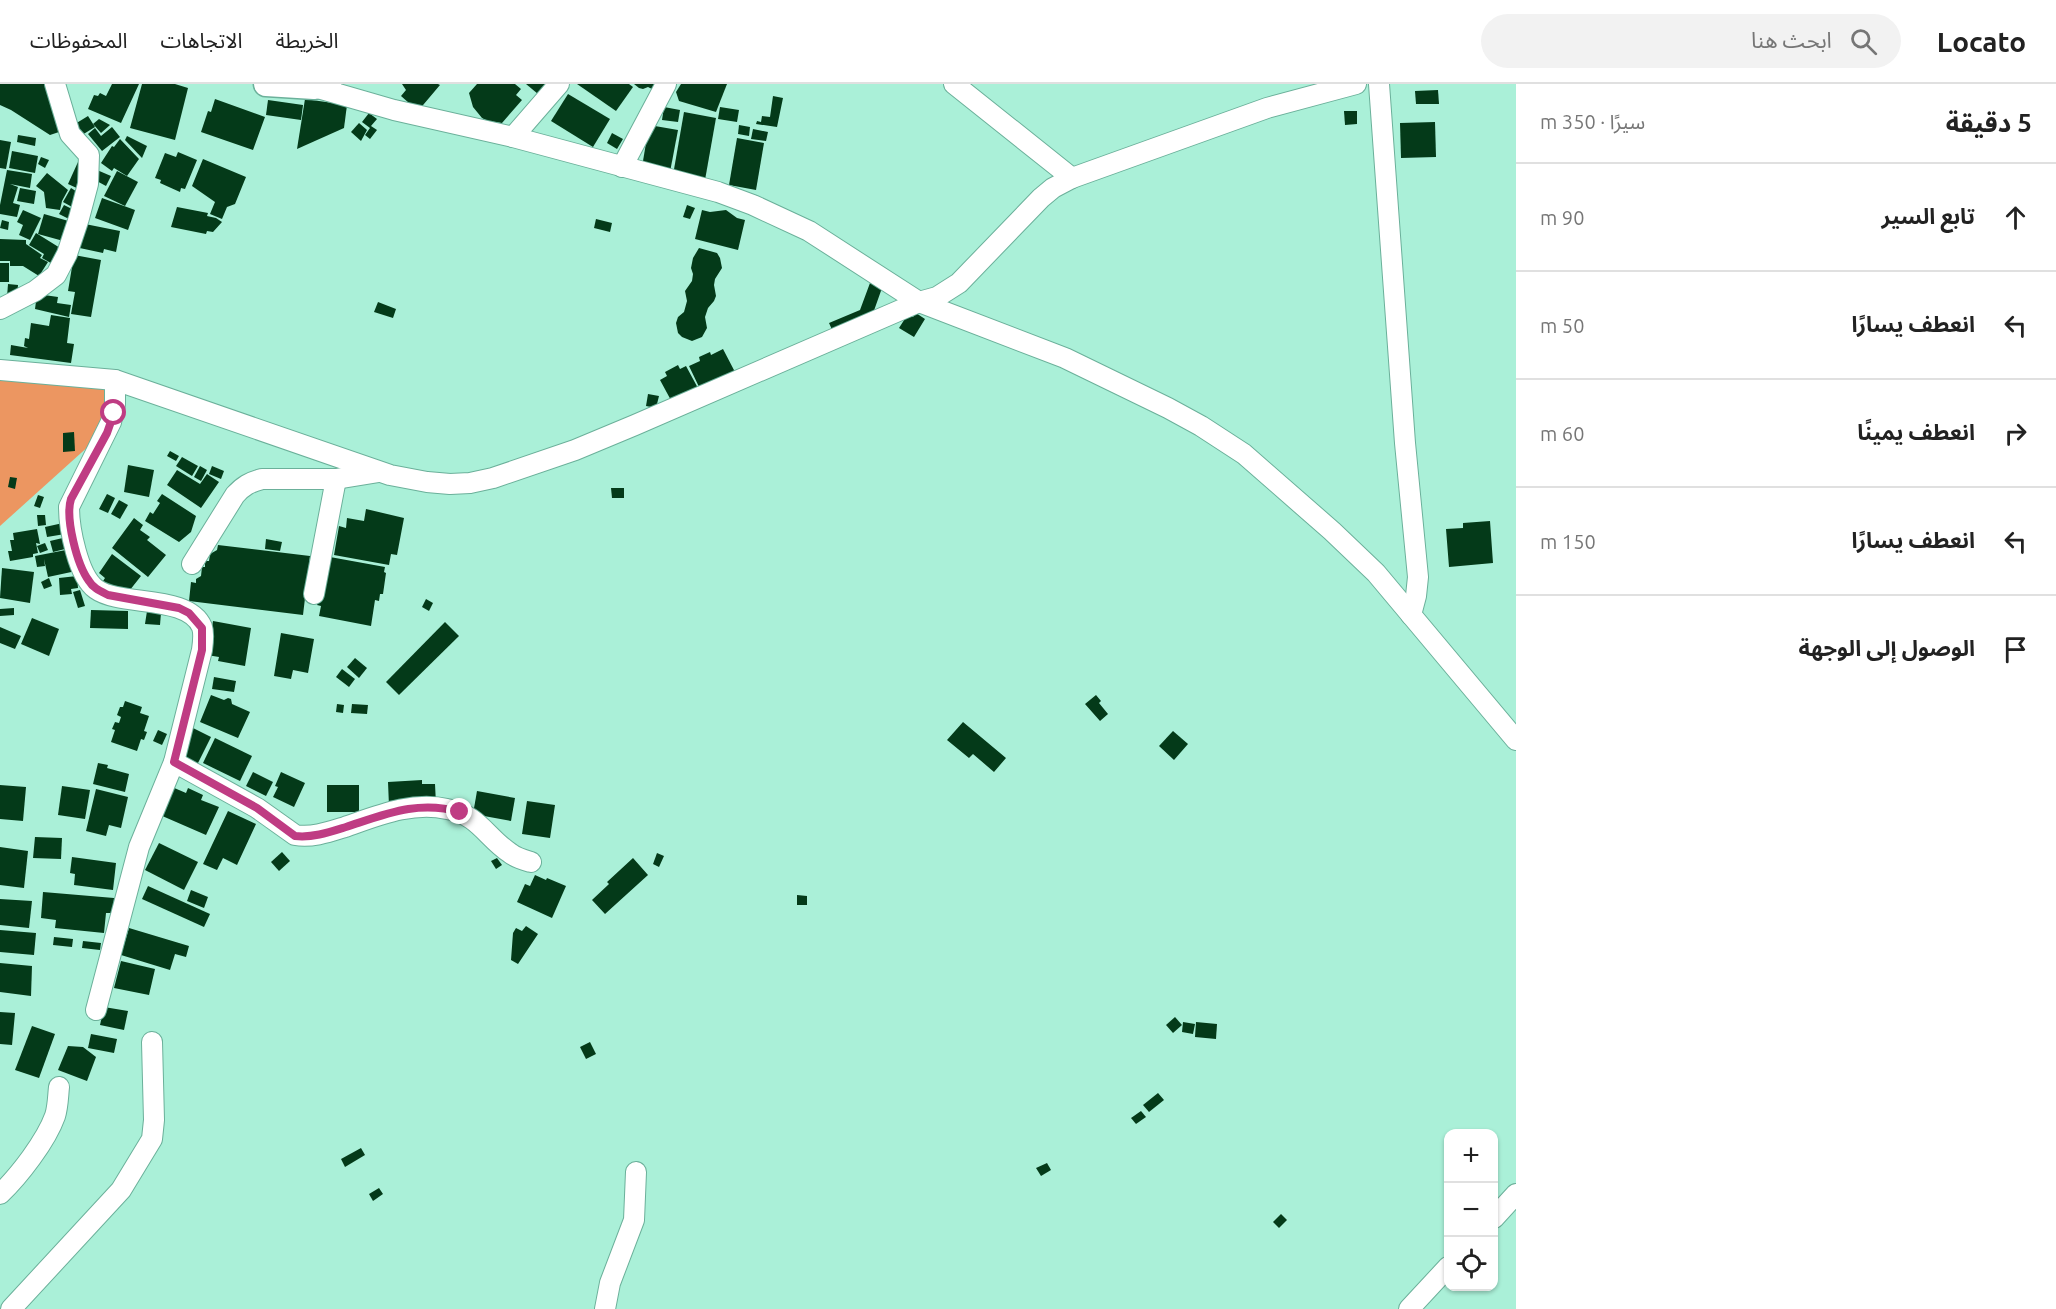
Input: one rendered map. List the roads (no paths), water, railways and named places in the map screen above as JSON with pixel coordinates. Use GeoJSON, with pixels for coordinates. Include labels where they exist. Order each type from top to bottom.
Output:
{"type":"FeatureCollection","features":[{"type":"Feature","properties":{"kind":"main road"},"geometry":{"type":"LineString","coordinates":[[266,84],[321,85]]}},
{"type":"Feature","properties":{"kind":"street"},"geometry":{"type":"LineString","coordinates":[[0,309],[35,291],[57,275],[68,254],[88,184],[89,155],[70,134],[55,84]]}},
{"type":"Feature","properties":{"kind":"street"},"geometry":{"type":"LineString","coordinates":[[513,137],[559,84]]}},
{"type":"Feature","properties":{"kind":"street"},"geometry":{"type":"LineString","coordinates":[[622,167],[666,84]]}},
{"type":"Feature","properties":{"kind":"street"},"geometry":{"type":"LineString","coordinates":[[954,84],[1072,178]]}},
{"type":"Feature","properties":{"kind":"street"},"geometry":{"type":"LineString","coordinates":[[0,370],[116,380],[380,471],[427,482],[470,483],[493,478],[575,450],[919,302],[937,297],[950,290],[1041,198],[1053,188],[1072,178],[1267,108],[1356,84]]}},
{"type":"Feature","properties":{"kind":"street"},"geometry":{"type":"LineString","coordinates":[[1379,84],[1403,420],[1418,577],[1411,615]]}},
{"type":"Feature","properties":{"kind":"street"},"geometry":{"type":"LineString","coordinates":[[321,85],[393,110],[513,137],[718,192],[781,216],[809,231],[919,302],[1065,358],[1124,385],[1201,426],[1244,454],[1325,524],[1376,573],[1516,740]]}},
{"type":"Feature","properties":{"kind":"street"},"geometry":{"type":"LineString","coordinates":[[96,1010],[139,847],[174,762],[202,650],[202,628],[189,613],[179,608],[108,595],[90,583],[81,569],[69,517],[69,507],[111,422],[115,404],[116,380]]}},
{"type":"Feature","properties":{"kind":"street"},"geometry":{"type":"LineString","coordinates":[[192,564],[243,486],[262,479],[336,479],[380,471]]}},
{"type":"Feature","properties":{"kind":"street"},"geometry":{"type":"LineString","coordinates":[[314,594],[336,479]]}},
{"type":"Feature","properties":{"kind":"street"},"geometry":{"type":"LineString","coordinates":[[174,762],[257,808],[295,836],[325,834],[399,810],[434,806],[460,812],[472,818],[509,852],[531,862]]}},
{"type":"Feature","properties":{"kind":"street"},"geometry":{"type":"LineString","coordinates":[[11,1309],[121,1190],[152,1139],[154,1120],[152,1042]]}},
{"type":"Feature","properties":{"kind":"street"},"geometry":{"type":"LineString","coordinates":[[0,1194],[31,1157],[50,1126],[57,1107],[59,1087]]}},
{"type":"Feature","properties":{"kind":"street"},"geometry":{"type":"LineString","coordinates":[[605,1309],[610,1283],[634,1220],[636,1172]]}},
{"type":"Feature","properties":{"kind":"street"},"geometry":{"type":"LineString","coordinates":[[1498,1214],[1516,1194]]}},
{"type":"Feature","properties":{"kind":"street"},"geometry":{"type":"LineString","coordinates":[[1409,1309],[1444,1272]]}}]}
